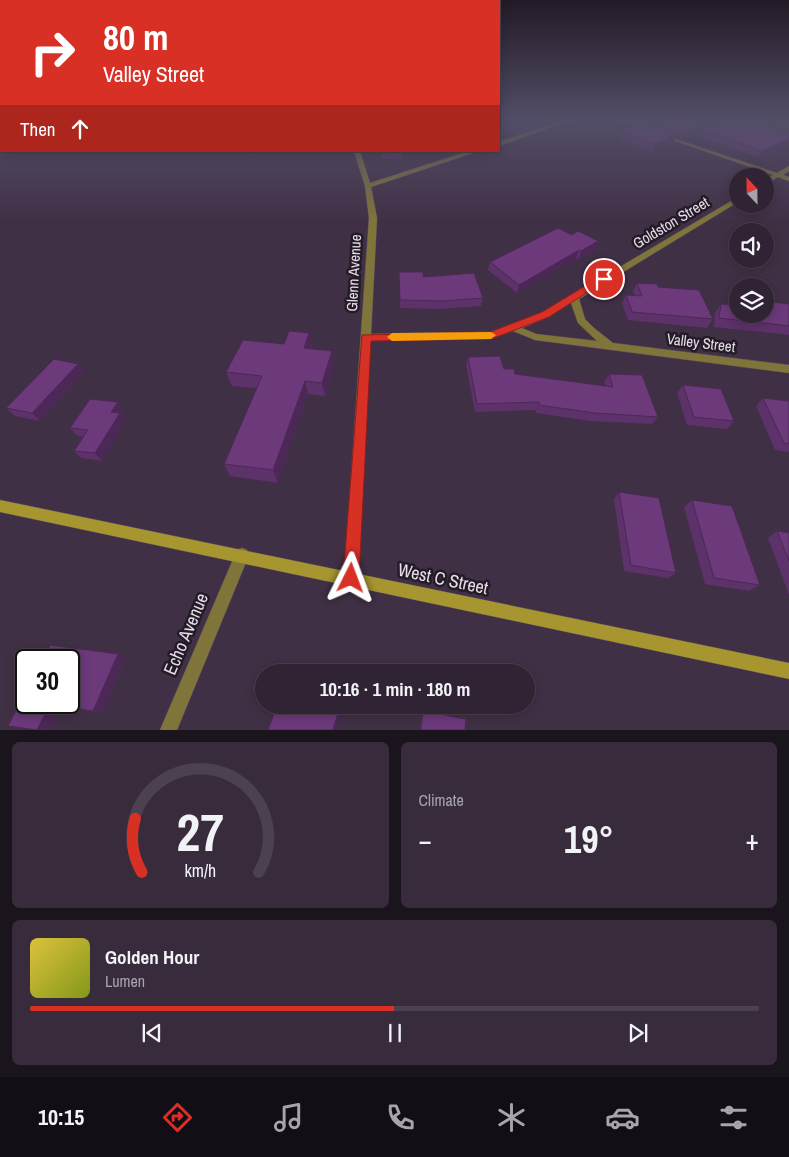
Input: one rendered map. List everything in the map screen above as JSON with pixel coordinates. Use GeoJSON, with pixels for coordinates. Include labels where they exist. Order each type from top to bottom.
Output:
{"type":"FeatureCollection","features":[{"type":"Feature","properties":{"kind":"main road","name":"West C Street"},"geometry":{"type":"LineString","coordinates":[[0,506],[242,555],[789,671]]}},
{"type":"Feature","properties":{"kind":"street","name":"Glenn Avenue"},"geometry":{"type":"LineString","coordinates":[[351,578],[373,218],[368,186],[358,154]]}},
{"type":"Feature","properties":{"kind":"street"},"geometry":{"type":"LineString","coordinates":[[368,186],[467,154]]}},
{"type":"Feature","properties":{"kind":"street"},"geometry":{"type":"LineString","coordinates":[[719,154],[789,179]]}},
{"type":"Feature","properties":{"kind":"street"},"geometry":{"type":"LineString","coordinates":[[774,177],[789,168]]}},
{"type":"Feature","properties":{"kind":"street","name":"Goldston Street"},"geometry":{"type":"LineString","coordinates":[[513,328],[545,314],[729,204]]}},
{"type":"Feature","properties":{"kind":"street"},"geometry":{"type":"LineString","coordinates":[[574,297],[576,315],[610,346]]}},
{"type":"Feature","properties":{"kind":"street"},"geometry":{"type":"LineString","coordinates":[[366,337],[491,335],[513,328]]}},
{"type":"Feature","properties":{"kind":"street","name":"Valley Street"},"geometry":{"type":"LineString","coordinates":[[513,328],[535,337],[789,369]]}},
{"type":"Feature","properties":{"kind":"street","name":"Echo Avenue"},"geometry":{"type":"LineString","coordinates":[[168,730],[242,555]]}},
{"type":"Feature","properties":{"kind":"building"},"geometry":{"type":"Polygon","coordinates":[[[558,228],[572,235],[578,231],[598,241],[519,285],[490,262],[558,228]]]}},
{"type":"Feature","properties":{"kind":"building"},"geometry":{"type":"Polygon","coordinates":[[[399,272],[423,272],[423,277],[474,273],[483,298],[443,301],[400,300],[399,272]]]}},
{"type":"Feature","properties":{"kind":"building"},"geometry":{"type":"Polygon","coordinates":[[[637,283],[657,284],[658,287],[699,290],[713,319],[632,312],[626,295],[642,296],[637,283]]]}},
{"type":"Feature","properties":{"kind":"building"},"geometry":{"type":"Polygon","coordinates":[[[774,302],[789,304],[789,326],[763,323],[774,323],[774,302]]]}},
{"type":"Feature","properties":{"kind":"building"},"geometry":{"type":"Polygon","coordinates":[[[721,304],[729,305],[729,319],[719,318],[721,304]]]}},
{"type":"Feature","properties":{"kind":"building"},"geometry":{"type":"Polygon","coordinates":[[[289,331],[309,333],[304,348],[332,351],[322,383],[305,381],[273,470],[224,464],[262,376],[226,372],[243,340],[284,344],[289,331]]]}},
{"type":"Feature","properties":{"kind":"building"},"geometry":{"type":"Polygon","coordinates":[[[500,356],[504,369],[514,369],[515,374],[613,387],[609,374],[642,375],[658,417],[594,413],[539,405],[539,402],[477,404],[468,357],[500,356]]]}},
{"type":"Feature","properties":{"kind":"building"},"geometry":{"type":"Polygon","coordinates":[[[54,359],[78,364],[32,413],[6,408],[54,359]]]}},
{"type":"Feature","properties":{"kind":"building"},"geometry":{"type":"Polygon","coordinates":[[[683,385],[721,389],[734,421],[694,417],[683,385]]]}},
{"type":"Feature","properties":{"kind":"building"},"geometry":{"type":"Polygon","coordinates":[[[763,398],[789,401],[789,444],[784,443],[763,398]]]}},
{"type":"Feature","properties":{"kind":"building"},"geometry":{"type":"Polygon","coordinates":[[[90,399],[118,402],[111,412],[120,413],[95,453],[74,451],[88,430],[70,428],[90,399]]]}},
{"type":"Feature","properties":{"kind":"building"},"geometry":{"type":"Polygon","coordinates":[[[619,492],[659,498],[676,573],[631,565],[619,492]]]}},
{"type":"Feature","properties":{"kind":"building"},"geometry":{"type":"Polygon","coordinates":[[[692,500],[732,506],[760,585],[714,578],[692,500]]]}},
{"type":"Feature","properties":{"kind":"building"},"geometry":{"type":"Polygon","coordinates":[[[777,531],[789,533],[789,561],[777,531]]]}},
{"type":"Feature","properties":{"kind":"building"},"geometry":{"type":"Polygon","coordinates":[[[50,645],[118,654],[93,711],[80,709],[80,649],[48,649],[50,645]]]}},
{"type":"Feature","properties":{"kind":"building"},"geometry":{"type":"Polygon","coordinates":[[[15,712],[15,714],[45,714],[37,730],[8,726],[15,712]]]}},
{"type":"Feature","properties":{"kind":"building"},"geometry":{"type":"Polygon","coordinates":[[[274,714],[338,714],[333,730],[268,730],[274,714]]]}},
{"type":"Feature","properties":{"kind":"building"},"geometry":{"type":"Polygon","coordinates":[[[423,714],[439,714],[466,719],[465,730],[421,730],[423,714]]]}},
{"type":"Feature","properties":{"kind":"slow traffic"},"geometry":{"type":"LineString","coordinates":[[392,337],[491,335]]}},
{"type":"Feature","properties":{"kind":"route"},"geometry":{"type":"LineString","coordinates":[[351,578],[366,337],[491,335],[545,314],[604,279]]}}]}
